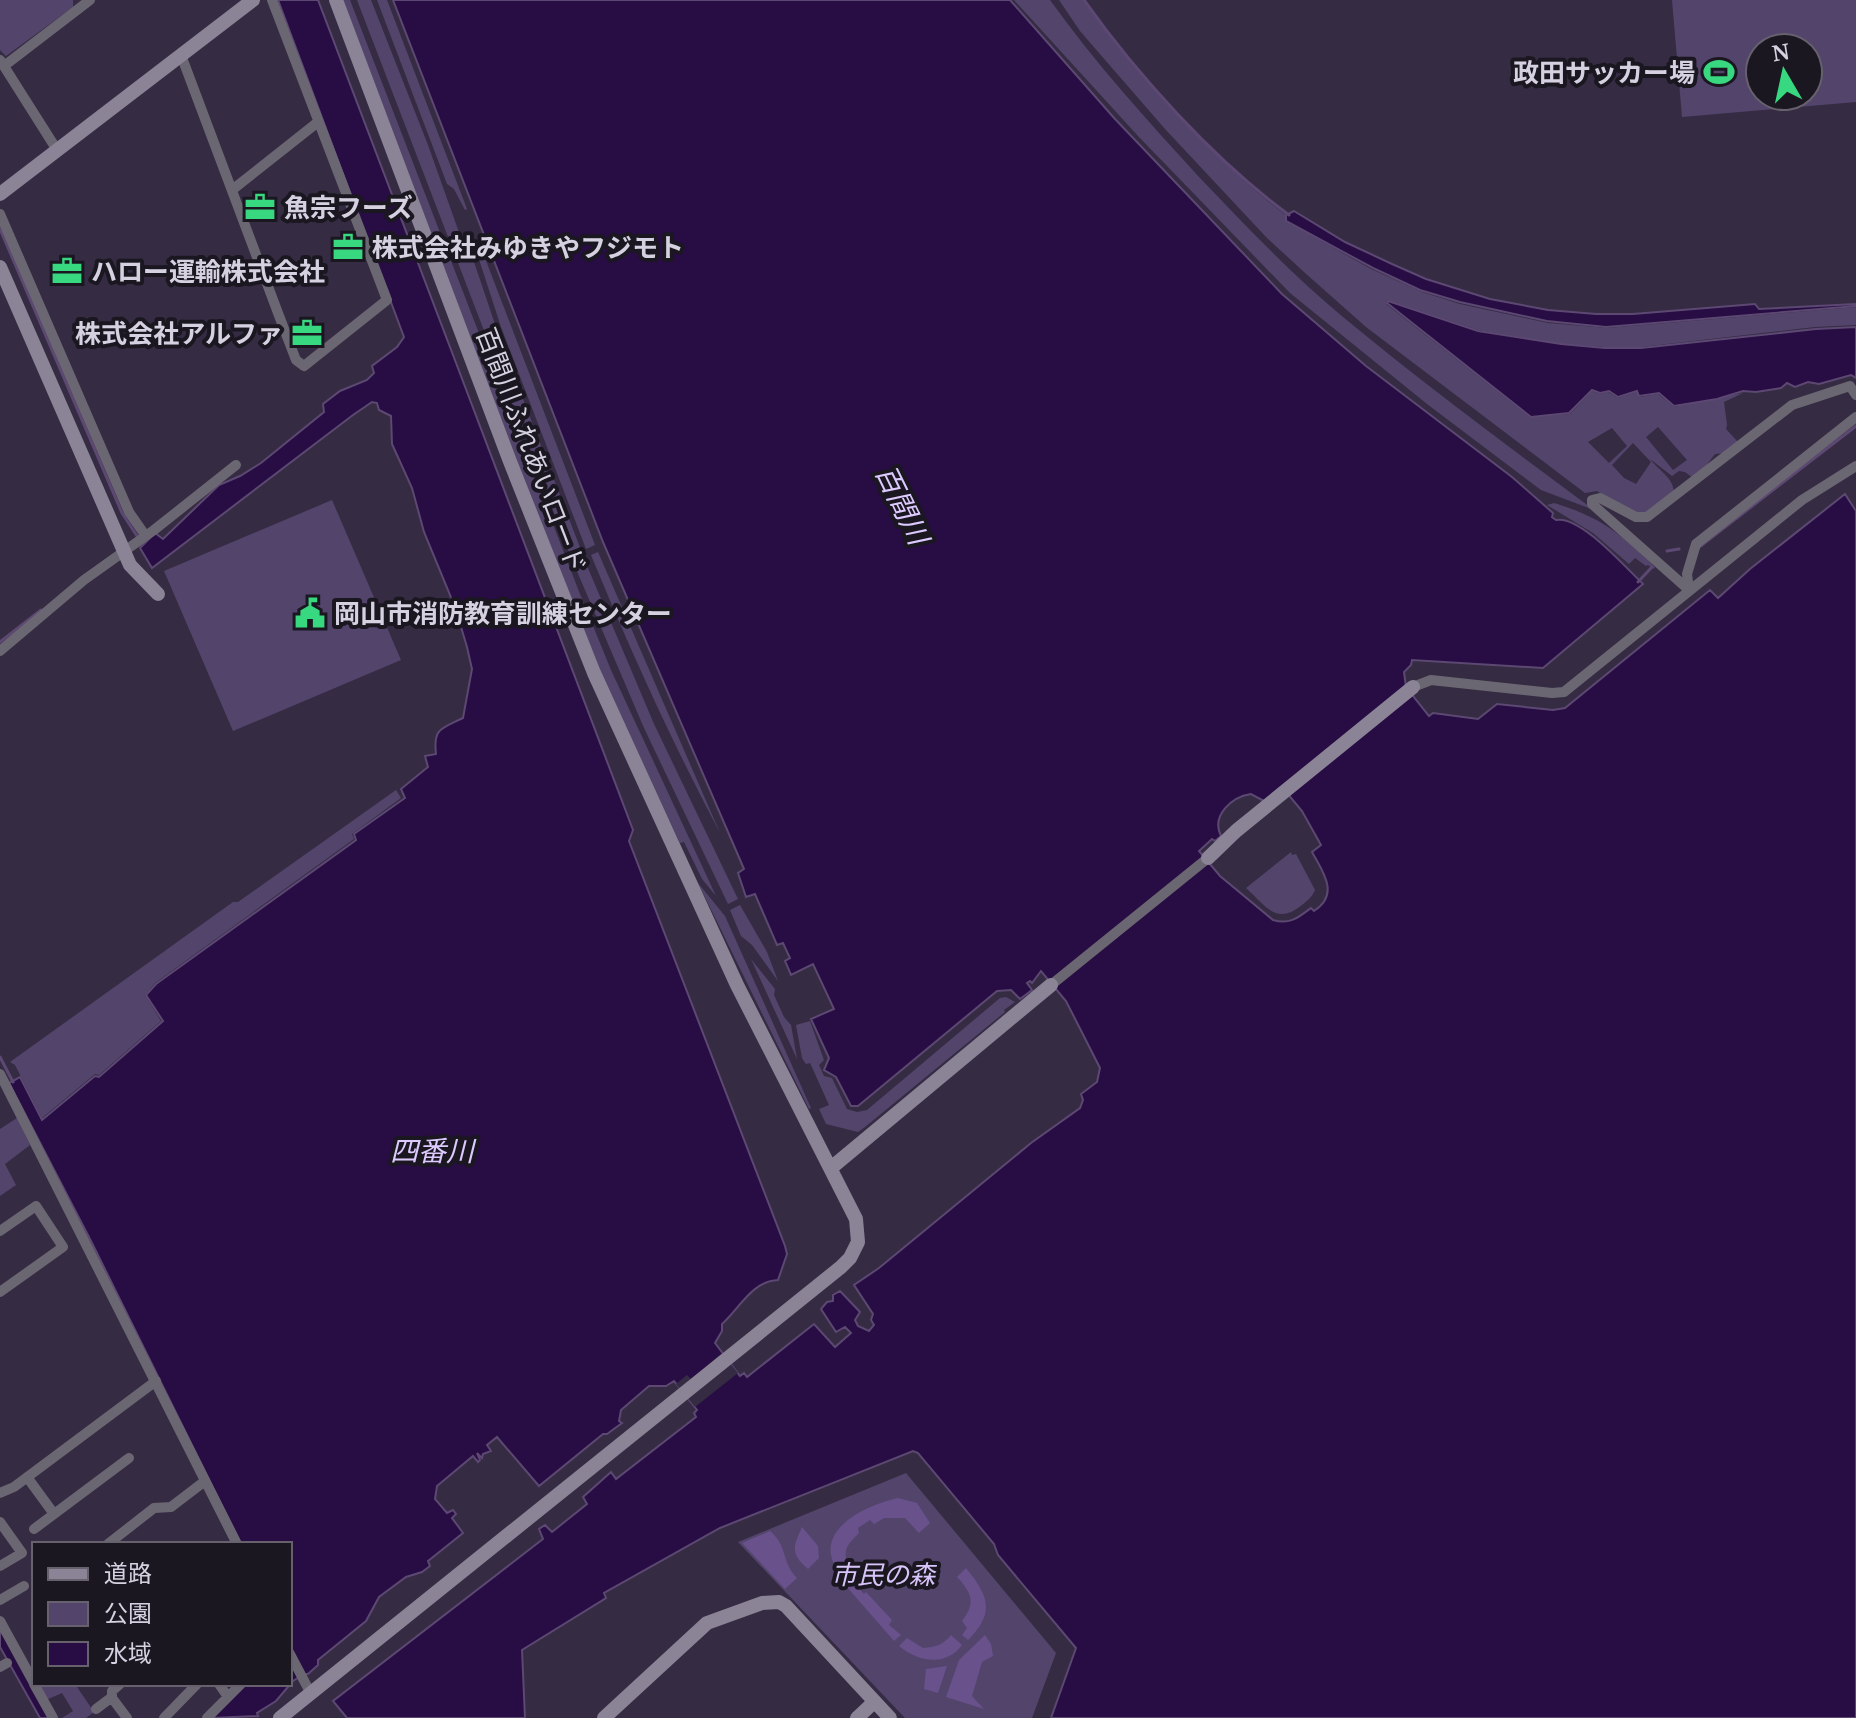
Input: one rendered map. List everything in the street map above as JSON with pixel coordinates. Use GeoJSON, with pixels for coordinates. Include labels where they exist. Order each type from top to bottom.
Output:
{"type":"FeatureCollection","features":[{"type":"Feature","properties":{"kind":"street"},"geometry":{"type":"LineString","coordinates":[[0,194],[253,0]]}},
{"type":"Feature","properties":{"kind":"street"},"geometry":{"type":"LineString","coordinates":[[181,55],[296,360],[304,366],[387,300],[272,0]]}},
{"type":"Feature","properties":{"kind":"street","name":"百間川ふれあいロード"},"geometry":{"type":"LineString","coordinates":[[310,1692],[841,1267],[856,1250],[859,1234],[856,1219],[737,985],[594,673],[336,0]]}},
{"type":"Feature","properties":{"kind":"street"},"geometry":{"type":"LineString","coordinates":[[57,150],[2,63],[84,2]]}},
{"type":"Feature","properties":{"kind":"street"},"geometry":{"type":"LineString","coordinates":[[232,190],[318,122]]}},
{"type":"Feature","properties":{"kind":"street"},"geometry":{"type":"LineString","coordinates":[[0,214],[141,538]]}},
{"type":"Feature","properties":{"kind":"street"},"geometry":{"type":"LineString","coordinates":[[0,267],[123,551],[130,565],[158,594]]}},
{"type":"Feature","properties":{"kind":"street"},"geometry":{"type":"LineString","coordinates":[[1689,590],[1592,504],[1592,500],[1600,498],[1636,517],[1647,517],[1792,405],[1850,386],[1856,395]]}},
{"type":"Feature","properties":{"kind":"street"},"geometry":{"type":"LineString","coordinates":[[1689,590],[1687,574],[1696,544],[1856,417]]}},
{"type":"Feature","properties":{"kind":"street"},"geometry":{"type":"LineString","coordinates":[[0,651],[123,551],[236,465]]}},
{"type":"Feature","properties":{"kind":"street"},"geometry":{"type":"LineString","coordinates":[[831,1168],[1420,682],[1431,680],[1564,692],[1802,500],[1856,466]]}},
{"type":"Feature","properties":{"kind":"street"},"geometry":{"type":"LineString","coordinates":[[0,1074],[236,1542]]}},
{"type":"Feature","properties":{"kind":"street"},"geometry":{"type":"LineString","coordinates":[[0,1231],[36,1206],[63,1247],[0,1292]]}},
{"type":"Feature","properties":{"kind":"street"},"geometry":{"type":"LineString","coordinates":[[0,1493],[27,1477],[156,1381]]}},
{"type":"Feature","properties":{"kind":"street"},"geometry":{"type":"LineString","coordinates":[[34,1529],[129,1458]]}},
{"type":"Feature","properties":{"kind":"street"},"geometry":{"type":"LineString","coordinates":[[27,1477],[54,1514]]}},
{"type":"Feature","properties":{"kind":"street"},"geometry":{"type":"LineString","coordinates":[[111,1542],[154,1508],[171,1507],[205,1481]]}},
{"type":"Feature","properties":{"kind":"street"},"geometry":{"type":"LineString","coordinates":[[0,1522],[22,1553],[0,1566]]}},
{"type":"Feature","properties":{"kind":"street"},"geometry":{"type":"LineString","coordinates":[[0,1600],[24,1586]]}},
{"type":"Feature","properties":{"kind":"street"},"geometry":{"type":"LineString","coordinates":[[610,1716],[707,1623],[771,1601],[786,1606],[890,1718]]}},
{"type":"Feature","properties":{"kind":"street"},"geometry":{"type":"LineString","coordinates":[[0,1621],[32,1680]]}},
{"type":"Feature","properties":{"kind":"street"},"geometry":{"type":"LineString","coordinates":[[280,1718],[310,1692],[292,1657]]}},
{"type":"Feature","properties":{"kind":"street"},"geometry":{"type":"LineString","coordinates":[[35,1686],[53,1718]]}},
{"type":"Feature","properties":{"kind":"street"},"geometry":{"type":"LineString","coordinates":[[118,1686],[112,1691],[112,1697],[127,1718]]}},
{"type":"Feature","properties":{"kind":"street"},"geometry":{"type":"LineString","coordinates":[[164,1718],[195,1686]]}},
{"type":"Feature","properties":{"kind":"street"},"geometry":{"type":"LineString","coordinates":[[220,1686],[228,1697]]}},
{"type":"Feature","properties":{"kind":"street"},"geometry":{"type":"LineString","coordinates":[[207,1718],[239,1686]]}},
{"type":"Feature","properties":{"kind":"street"},"geometry":{"type":"LineString","coordinates":[[96,1709],[112,1697]]}},
{"type":"Feature","properties":{"kind":"street"},"geometry":{"type":"LineString","coordinates":[[857,1718],[874,1702]]}},
{"type":"Feature","properties":{"kind":"green space"},"geometry":{"type":"Polygon","coordinates":[[[0,0],[73,0],[73,7],[6,56],[0,50],[0,0]]]}},
{"type":"Feature","properties":{"kind":"green space"},"geometry":{"type":"Polygon","coordinates":[[[339,0],[350,0],[611,670],[716,896],[702,879],[684,842],[680,843],[579,630],[339,0]]]}},
{"type":"Feature","properties":{"kind":"green space"},"geometry":{"type":"Polygon","coordinates":[[[357,0],[371,0],[461,238],[472,256],[500,339],[581,550],[571,557],[357,0]]]}},
{"type":"Feature","properties":{"kind":"green space"},"geometry":{"type":"Polygon","coordinates":[[[377,0],[387,0],[465,210],[454,189],[447,184],[377,0]]]}},
{"type":"Feature","properties":{"kind":"green space"},"geometry":{"type":"Polygon","coordinates":[[[1014,0],[1050,0],[1103,69],[1160,134],[1305,284],[1404,367],[1594,510],[1541,490],[1427,404],[1290,293],[1138,136],[1014,0]]]}},
{"type":"Feature","properties":{"kind":"green space"},"geometry":{"type":"Polygon","coordinates":[[[1059,0],[1083,0],[1121,49],[1191,127],[1236,173],[1286,215],[1286,221],[1371,269],[1422,292],[1460,304],[1548,323],[1607,328],[1856,307],[1856,325],[1641,347],[1605,347],[1561,344],[1478,330],[1387,300],[1386,304],[1530,417],[1570,414],[1592,391],[1600,394],[1608,392],[1618,398],[1637,392],[1640,397],[1658,394],[1674,407],[1743,393],[1724,402],[1726,429],[1738,442],[1726,453],[1715,454],[1693,478],[1679,471],[1672,476],[1650,459],[1668,478],[1674,492],[1644,515],[1624,508],[1597,491],[1585,493],[1366,327],[1267,238],[1165,129],[1080,31],[1059,0]],[[1658,427],[1646,437],[1673,470],[1687,460],[1658,427]],[[1612,428],[1588,442],[1609,463],[1627,446],[1612,428]],[[1633,443],[1612,465],[1624,478],[1636,484],[1651,462],[1633,443]]]}},
{"type":"Feature","properties":{"kind":"green space","name":"政田サッカー場"},"geometry":{"type":"Polygon","coordinates":[[[1672,0],[1856,0],[1856,102],[1824,105],[1824,32],[1744,32],[1744,112],[1682,117],[1672,0]]]}},
{"type":"Feature","properties":{"kind":"green space"},"geometry":{"type":"Polygon","coordinates":[[[480,245],[595,545],[586,549],[501,327],[475,247],[480,245]]]}},
{"type":"Feature","properties":{"kind":"green space"},"geometry":{"type":"Polygon","coordinates":[[[332,500],[401,660],[233,731],[164,571],[332,500]]]}},
{"type":"Feature","properties":{"kind":"green space"},"geometry":{"type":"Polygon","coordinates":[[[1554,503],[1609,528],[1655,567],[1646,566],[1635,558],[1629,564],[1593,533],[1547,505],[1554,503]]]}},
{"type":"Feature","properties":{"kind":"green space"},"geometry":{"type":"Polygon","coordinates":[[[598,552],[720,833],[668,730],[621,626],[591,555],[598,552]]]}},
{"type":"Feature","properties":{"kind":"green space"},"geometry":{"type":"Polygon","coordinates":[[[585,561],[654,724],[738,899],[728,904],[644,728],[573,562],[577,566],[585,561]]]}},
{"type":"Feature","properties":{"kind":"green space"},"geometry":{"type":"Polygon","coordinates":[[[396,790],[401,798],[352,834],[354,839],[155,983],[145,995],[161,1021],[99,1075],[95,1074],[42,1118],[15,1065],[10,1062],[396,790]]]}},
{"type":"Feature","properties":{"kind":"green space"},"geometry":{"type":"Polygon","coordinates":[[[1291,852],[1292,855],[1296,854],[1315,890],[1308,900],[1293,911],[1278,914],[1246,888],[1291,852]]]}},
{"type":"Feature","properties":{"kind":"green space"},"geometry":{"type":"Polygon","coordinates":[[[698,883],[725,916],[809,1109],[698,883]]]}},
{"type":"Feature","properties":{"kind":"green space"},"geometry":{"type":"Polygon","coordinates":[[[740,905],[767,952],[778,981],[752,945],[741,936],[730,910],[740,905]]]}},
{"type":"Feature","properties":{"kind":"green space"},"geometry":{"type":"Polygon","coordinates":[[[751,959],[775,989],[774,995],[791,1025],[797,1059],[751,959]]]}},
{"type":"Feature","properties":{"kind":"green space"},"geometry":{"type":"Polygon","coordinates":[[[1006,997],[1015,1002],[1005,1012],[858,1132],[826,1124],[819,1109],[829,1105],[810,1063],[806,1064],[802,1058],[796,1025],[810,1021],[824,1060],[819,1065],[824,1076],[832,1078],[847,1109],[857,1112],[867,1110],[1000,998],[1006,997]]]}},
{"type":"Feature","properties":{"kind":"green space"},"geometry":{"type":"Polygon","coordinates":[[[17,1118],[30,1145],[5,1164],[16,1185],[0,1196],[0,1129],[17,1118]]]}},
{"type":"Feature","properties":{"kind":"green space","name":"市民の森"},"geometry":{"type":"Polygon","coordinates":[[[906,1473],[1056,1653],[1032,1718],[905,1718],[738,1542],[906,1473]]]}},
{"type":"Feature","properties":{"kind":"green space"},"geometry":{"type":"Polygon","coordinates":[[[39,1686],[76,1686],[94,1712],[86,1718],[62,1718],[73,1711],[62,1693],[46,1700],[39,1686]]]}},
{"type":"Feature","properties":{"kind":"shaded area"},"geometry":{"type":"Polygon","coordinates":[[[898,1498],[917,1503],[930,1523],[919,1533],[905,1518],[884,1518],[874,1524],[870,1520],[858,1528],[859,1533],[848,1545],[848,1568],[841,1575],[832,1560],[831,1546],[835,1534],[856,1514],[898,1498]]]}},
{"type":"Feature","properties":{"kind":"shaded area"},"geometry":{"type":"Polygon","coordinates":[[[802,1527],[818,1546],[819,1558],[808,1569],[798,1559],[795,1550],[802,1527]]]}},
{"type":"Feature","properties":{"kind":"shaded area"},"geometry":{"type":"Polygon","coordinates":[[[770,1531],[780,1542],[797,1578],[785,1589],[742,1543],[770,1531]]]}},
{"type":"Feature","properties":{"kind":"shaded area"},"geometry":{"type":"Polygon","coordinates":[[[966,1568],[980,1587],[986,1604],[983,1621],[968,1640],[962,1635],[967,1628],[962,1621],[971,1603],[966,1588],[957,1577],[966,1568]]]}},
{"type":"Feature","properties":{"kind":"shaded area"},"geometry":{"type":"Polygon","coordinates":[[[854,1577],[859,1582],[856,1585],[892,1620],[889,1625],[901,1635],[894,1641],[846,1586],[854,1577]]]}},
{"type":"Feature","properties":{"kind":"shaded area"},"geometry":{"type":"Polygon","coordinates":[[[951,1635],[962,1645],[948,1657],[940,1659],[923,1659],[899,1646],[907,1638],[923,1648],[932,1647],[951,1635]]]}},
{"type":"Feature","properties":{"kind":"shaded area"},"geometry":{"type":"Polygon","coordinates":[[[985,1635],[991,1644],[993,1656],[982,1662],[972,1696],[984,1709],[946,1697],[959,1660],[985,1635]]]}},
{"type":"Feature","properties":{"kind":"shaded area"},"geometry":{"type":"Polygon","coordinates":[[[947,1666],[938,1693],[924,1689],[926,1669],[947,1666]]]}},
{"type":"Feature","properties":{"kind":"water"},"geometry":{"type":"Polygon","coordinates":[[[278,0],[318,0],[633,830],[629,841],[785,1246],[787,1254],[778,1280],[753,1290],[722,1324],[722,1331],[715,1343],[740,1376],[744,1373],[747,1377],[814,1324],[835,1347],[851,1333],[845,1327],[836,1332],[821,1309],[827,1302],[833,1301],[833,1295],[840,1291],[860,1312],[855,1320],[858,1326],[869,1331],[874,1325],[871,1320],[873,1314],[854,1285],[1031,1143],[1080,1108],[1083,1100],[1081,1094],[1097,1082],[1100,1068],[1066,1001],[1041,971],[1032,983],[1027,983],[1032,990],[1020,999],[1011,990],[997,991],[858,1106],[851,1106],[836,1077],[824,1070],[829,1058],[811,1019],[834,1009],[813,964],[791,975],[785,961],[790,958],[783,943],[777,945],[755,894],[746,897],[738,873],[744,869],[603,542],[393,0],[1010,0],[1115,119],[1282,294],[1366,366],[1512,477],[1553,513],[1552,517],[1589,534],[1643,584],[1543,668],[1412,660],[1404,672],[1406,687],[1429,716],[1433,713],[1478,719],[1497,704],[1553,710],[1565,708],[1710,590],[1718,598],[1845,494],[1856,511],[1856,1718],[1051,1718],[1076,1648],[998,1555],[994,1544],[918,1453],[913,1451],[720,1528],[604,1593],[606,1598],[522,1650],[525,1718],[347,1718],[333,1701],[543,1539],[539,1529],[545,1525],[552,1532],[587,1504],[583,1497],[611,1472],[616,1479],[696,1417],[694,1413],[697,1410],[674,1381],[666,1386],[649,1386],[621,1410],[619,1421],[622,1423],[603,1434],[539,1486],[497,1437],[487,1445],[491,1451],[483,1454],[482,1458],[477,1453],[478,1462],[473,1456],[437,1486],[435,1499],[447,1513],[453,1510],[456,1514],[452,1518],[463,1533],[428,1561],[430,1566],[406,1577],[379,1597],[366,1621],[318,1660],[318,1665],[308,1674],[292,1682],[292,1658],[295,1656],[292,1649],[292,1542],[240,1542],[9,1083],[20,1077],[42,1120],[95,1076],[99,1077],[163,1021],[146,995],[156,984],[356,840],[354,834],[405,798],[401,789],[428,767],[425,756],[436,754],[437,734],[463,718],[472,669],[467,647],[455,607],[424,532],[412,488],[392,444],[391,416],[379,410],[377,403],[372,402],[353,415],[152,568],[140,548],[155,533],[163,539],[219,485],[261,463],[324,412],[323,404],[340,391],[367,380],[374,373],[372,366],[397,347],[404,337],[278,0]],[[1282,787],[1264,801],[1251,794],[1230,803],[1219,821],[1221,836],[1215,841],[1212,839],[1199,851],[1220,876],[1273,920],[1289,921],[1311,908],[1314,911],[1326,897],[1327,883],[1312,852],[1321,845],[1302,811],[1282,787]]]}},
{"type":"Feature","properties":{"kind":"water"},"geometry":{"type":"Polygon","coordinates":[[[1294,211],[1345,242],[1426,279],[1490,299],[1548,310],[1633,314],[1755,304],[1759,309],[1856,306],[1606,327],[1547,321],[1420,290],[1286,221],[1286,215],[1294,211]]]}},
{"type":"Feature","properties":{"kind":"water"},"geometry":{"type":"Polygon","coordinates":[[[1388,301],[1478,331],[1605,348],[1641,348],[1856,327],[1856,378],[1851,375],[1795,387],[1787,383],[1781,388],[1743,391],[1674,406],[1659,393],[1639,396],[1637,391],[1618,397],[1609,391],[1600,393],[1592,390],[1569,413],[1531,417],[1388,301]]]}},
{"type":"Feature","properties":{"kind":"water"},"geometry":{"type":"Polygon","coordinates":[[[0,1628],[49,1718],[40,1718],[0,1647],[0,1628]]]}},
{"type":"Feature","properties":{"kind":"water"},"geometry":{"type":"Polygon","coordinates":[[[243,1686],[289,1686],[276,1701],[257,1713],[258,1716],[212,1718],[243,1686]]]}},
{"type":"Feature","properties":{"kind":"pier"},"geometry":{"type":"Polygon","coordinates":[[[722,1353],[738,1373],[695,1407],[676,1384],[687,1375],[691,1379],[722,1353]]]}},
{"type":"Feature","properties":{"kind":"waterway"},"geometry":{"type":"LineString","coordinates":[[1084,0],[1128,58],[1205,143],[1289,215]]}},
{"type":"Feature","properties":{"kind":"waterway"},"geometry":{"type":"LineString","coordinates":[[0,229],[122,513],[139,539]]}},
{"type":"Feature","properties":{"kind":"waterway"},"geometry":{"type":"LineString","coordinates":[[1698,548],[1856,426]]}},
{"type":"Feature","properties":{"kind":"waterway"},"geometry":{"type":"LineString","coordinates":[[1667,551],[1679,549]]}},
{"type":"Feature","properties":{"kind":"waterway"},"geometry":{"type":"LineString","coordinates":[[1638,582],[1652,567]]}},
{"type":"Feature","properties":{"kind":"waterway"},"geometry":{"type":"LineString","coordinates":[[0,642],[41,610]]}},
{"type":"Feature","properties":{"kind":"waterway"},"geometry":{"type":"LineString","coordinates":[[0,1057],[13,1082]]}},
{"type":"Feature","properties":{"kind":"place","name":"政田サッカー場"},"geometry":{"type":"Point","coordinates":[1719,72]}},
{"type":"Feature","properties":{"kind":"place","name":"魚宗フーズ"},"geometry":{"type":"Point","coordinates":[260,207]}},
{"type":"Feature","properties":{"kind":"place","name":"株式会社みゆきやフジモト"},"geometry":{"type":"Point","coordinates":[348,247]}},
{"type":"Feature","properties":{"kind":"place","name":"ハロー運輸株式会社"},"geometry":{"type":"Point","coordinates":[67,271]}},
{"type":"Feature","properties":{"kind":"place","name":"株式会社アルファ"},"geometry":{"type":"Point","coordinates":[307,333]}},
{"type":"Feature","properties":{"kind":"place","name":"岡山市消防教育訓練センター"},"geometry":{"type":"Point","coordinates":[310,613]}},
{"type":"Feature","properties":{"kind":"water label","name":"百間川"},"geometry":{"type":"Point","coordinates":[903,504]}},
{"type":"Feature","properties":{"kind":"water label","name":"四番川"},"geometry":{"type":"Point","coordinates":[432,1150]}}]}
